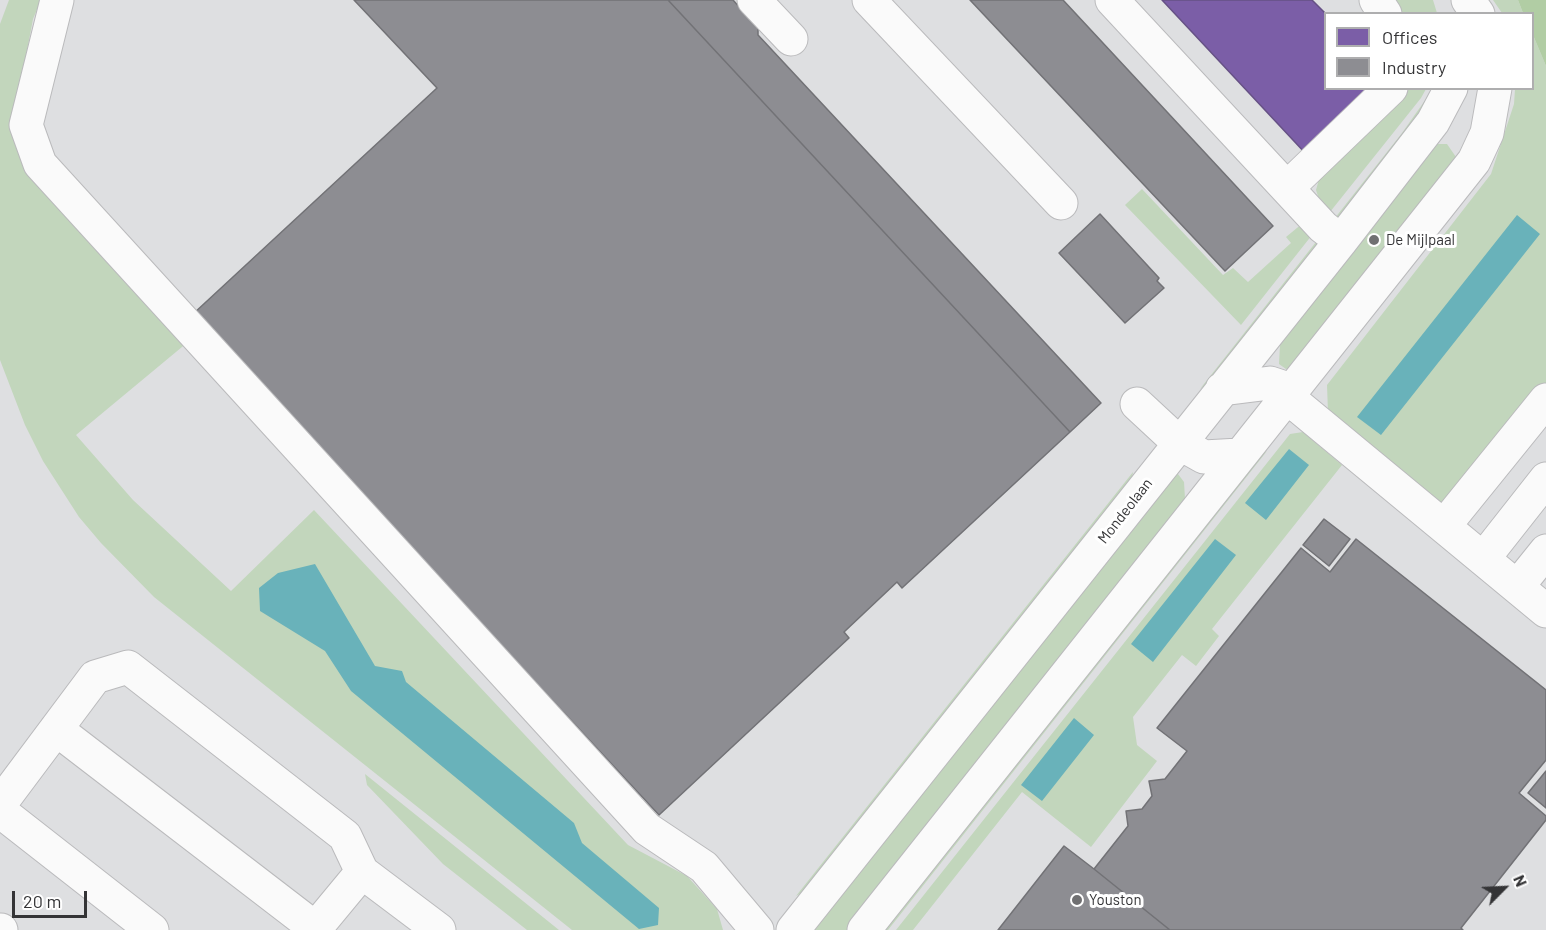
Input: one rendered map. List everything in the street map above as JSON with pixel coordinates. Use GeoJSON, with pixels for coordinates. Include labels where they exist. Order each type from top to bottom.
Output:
{"type":"FeatureCollection","features":[{"type":"Feature","properties":{"kind":"street"},"geometry":{"type":"LineString","coordinates":[[57,0],[26,125],[40,164],[647,828],[704,867],[757,930]]}},
{"type":"Feature","properties":{"kind":"street"},"geometry":{"type":"LineString","coordinates":[[754,0],[791,39]]}},
{"type":"Feature","properties":{"kind":"street"},"geometry":{"type":"LineString","coordinates":[[869,0],[1061,203]]}},
{"type":"Feature","properties":{"kind":"street"},"geometry":{"type":"LineString","coordinates":[[1112,0],[1323,226],[1341,241]]}},
{"type":"Feature","properties":{"kind":"street"},"geometry":{"type":"LineString","coordinates":[[1287,188],[1389,90]]}},
{"type":"Feature","properties":{"kind":"street","name":"Mondeolaan"},"geometry":{"type":"LineString","coordinates":[[793,930],[1341,241],[1433,122],[1450,90]]}},
{"type":"Feature","properties":{"kind":"street"},"geometry":{"type":"LineString","coordinates":[[864,930],[1474,161],[1487,133],[1495,90]]}},
{"type":"Feature","properties":{"kind":"street"},"geometry":{"type":"LineString","coordinates":[[1221,389],[1270,383],[1289,393],[1546,611]]}},
{"type":"Feature","properties":{"kind":"street"},"geometry":{"type":"LineString","coordinates":[[1444,526],[1546,400]]}},
{"type":"Feature","properties":{"kind":"street"},"geometry":{"type":"LineString","coordinates":[[1137,404],[1179,443],[1204,457],[1240,455]]}},
{"type":"Feature","properties":{"kind":"street"},"geometry":{"type":"LineString","coordinates":[[1483,559],[1546,479]]}},
{"type":"Feature","properties":{"kind":"street"},"geometry":{"type":"LineString","coordinates":[[1517,587],[1546,550]]}},
{"type":"Feature","properties":{"kind":"street"},"geometry":{"type":"LineString","coordinates":[[0,804],[95,677],[128,667],[345,836],[362,872],[439,930]]}},
{"type":"Feature","properties":{"kind":"street"},"geometry":{"type":"LineString","coordinates":[[56,729],[314,929],[362,872]]}},
{"type":"Feature","properties":{"kind":"street"},"geometry":{"type":"LineString","coordinates":[[0,811],[152,930]]}},
{"type":"Feature","properties":{"kind":"green space"},"geometry":{"type":"Polygon","coordinates":[[[9,0],[41,0],[33,19],[13,125],[188,342],[76,435],[133,500],[231,591],[314,510],[628,845],[687,876],[717,909],[723,930],[572,930],[154,597],[79,517],[43,461],[25,425],[0,360],[0,24],[9,0]]]}},
{"type":"Feature","properties":{"kind":"green space"},"geometry":{"type":"Polygon","coordinates":[[[1391,0],[1433,0],[1437,12],[1399,12],[1391,0]]]}},
{"type":"Feature","properties":{"kind":"green space"},"geometry":{"type":"Polygon","coordinates":[[[1493,0],[1518,0],[1523,12],[1501,12],[1493,0]]]}},
{"type":"Feature","properties":{"kind":"green space"},"geometry":{"type":"Polygon","coordinates":[[[1518,0],[1546,0],[1546,66],[1534,37],[1534,12],[1523,12],[1518,0]]]}},
{"type":"Feature","properties":{"kind":"green space"},"geometry":{"type":"Polygon","coordinates":[[[1534,37],[1546,66],[1546,389],[1452,507],[1438,506],[1328,412],[1327,385],[1491,174],[1514,104],[1515,90],[1534,90],[1534,37]]]}},
{"type":"Feature","properties":{"kind":"green space"},"geometry":{"type":"Polygon","coordinates":[[[1404,90],[1425,90],[1330,212],[1320,202],[1316,190],[1323,165],[1404,90]]]}},
{"type":"Feature","properties":{"kind":"green space"},"geometry":{"type":"Polygon","coordinates":[[[1432,90],[1440,90],[1230,363],[1200,389],[1402,133],[1432,90]]]}},
{"type":"Feature","properties":{"kind":"green space"},"geometry":{"type":"Polygon","coordinates":[[[1431,144],[1447,144],[1456,157],[1455,168],[1301,364],[1286,369],[1279,364],[1281,326],[1431,144]]]}},
{"type":"Feature","properties":{"kind":"green space"},"geometry":{"type":"Polygon","coordinates":[[[1142,189],[1223,275],[1233,268],[1248,282],[1291,243],[1286,237],[1303,223],[1312,235],[1241,325],[1125,205],[1142,189]]]}},
{"type":"Feature","properties":{"kind":"green space"},"geometry":{"type":"Polygon","coordinates":[[[1303,432],[1342,465],[1212,629],[1219,636],[1196,666],[1182,655],[1133,717],[1137,745],[1157,761],[1091,847],[1022,792],[913,930],[896,930],[1290,434],[1303,432]]]}},
{"type":"Feature","properties":{"kind":"green space"},"geometry":{"type":"Polygon","coordinates":[[[1267,451],[888,930],[876,930],[1238,474],[1267,451]]]}},
{"type":"Feature","properties":{"kind":"green space"},"geometry":{"type":"Polygon","coordinates":[[[1133,472],[1132,478],[810,888],[796,896],[1133,472]]]}},
{"type":"Feature","properties":{"kind":"green space"},"geometry":{"type":"Polygon","coordinates":[[[1178,474],[1184,482],[1185,499],[1179,516],[849,930],[810,930],[1166,475],[1178,474]]]}},
{"type":"Feature","properties":{"kind":"green space"},"geometry":{"type":"Polygon","coordinates":[[[365,774],[559,930],[527,930],[443,864],[367,785],[365,774]]]}},
{"type":"Feature","properties":{"kind":"water"},"geometry":{"type":"Polygon","coordinates":[[[1517,215],[1540,234],[1381,435],[1357,417],[1517,215]]]}},
{"type":"Feature","properties":{"kind":"water"},"geometry":{"type":"Polygon","coordinates":[[[1289,449],[1309,465],[1266,520],[1245,503],[1289,449]]]}},
{"type":"Feature","properties":{"kind":"water"},"geometry":{"type":"Polygon","coordinates":[[[1215,539],[1236,555],[1153,662],[1131,644],[1215,539]]]}},
{"type":"Feature","properties":{"kind":"water"},"geometry":{"type":"Polygon","coordinates":[[[315,564],[375,666],[402,671],[406,682],[574,823],[582,843],[659,908],[658,925],[639,929],[351,691],[325,651],[260,611],[259,588],[278,573],[315,564]]]}},
{"type":"Feature","properties":{"kind":"water"},"geometry":{"type":"Polygon","coordinates":[[[1074,718],[1094,735],[1042,801],[1021,785],[1074,718]]]}},
{"type":"Feature","properties":{"kind":"building: Offices"},"geometry":{"type":"Polygon","coordinates":[[[1162,0],[1312,0],[1324,12],[1324,90],[1378,90],[1307,155],[1162,0]]]}},
{"type":"Feature","properties":{"kind":"building: Industry"},"geometry":{"type":"Polygon","coordinates":[[[354,0],[668,0],[1070,432],[902,588],[897,582],[844,632],[849,638],[659,815],[193,314],[437,88],[354,0]]]}},
{"type":"Feature","properties":{"kind":"building: Industry"},"geometry":{"type":"Polygon","coordinates":[[[668,0],[733,0],[758,28],[758,35],[1101,403],[1070,432],[668,0]]]}},
{"type":"Feature","properties":{"kind":"building: Industry"},"geometry":{"type":"Polygon","coordinates":[[[970,0],[1063,0],[1273,226],[1225,271],[970,0]]]}},
{"type":"Feature","properties":{"kind":"building: Industry"},"geometry":{"type":"Polygon","coordinates":[[[1100,214],[1159,278],[1157,281],[1164,288],[1125,323],[1059,253],[1100,214]]]}},
{"type":"Feature","properties":{"kind":"building: Industry"},"geometry":{"type":"Polygon","coordinates":[[[1324,519],[1350,539],[1329,566],[1303,545],[1324,519]]]}},
{"type":"Feature","properties":{"kind":"building: Industry"},"geometry":{"type":"Polygon","coordinates":[[[1356,539],[1546,690],[1546,760],[1519,793],[1546,816],[1546,820],[1461,928],[1463,930],[1170,930],[1094,869],[1128,826],[1126,811],[1142,809],[1152,796],[1149,781],[1165,779],[1187,751],[1157,728],[1301,548],[1330,572],[1356,539]]]}},
{"type":"Feature","properties":{"kind":"building: Industry"},"geometry":{"type":"Polygon","coordinates":[[[1546,771],[1546,808],[1528,793],[1546,771]]]}},
{"type":"Feature","properties":{"kind":"building: Industry","name":"Youston"},"geometry":{"type":"Polygon","coordinates":[[[1064,846],[1094,869],[1170,930],[998,930],[1064,846]]]}},
{"type":"Feature","properties":{"kind":"place","name":"De Mijlpaal"},"geometry":{"type":"Point","coordinates":[1374,240]}},
{"type":"Feature","properties":{"kind":"place","name":"Youston"},"geometry":{"type":"Point","coordinates":[1077,900]}}]}
